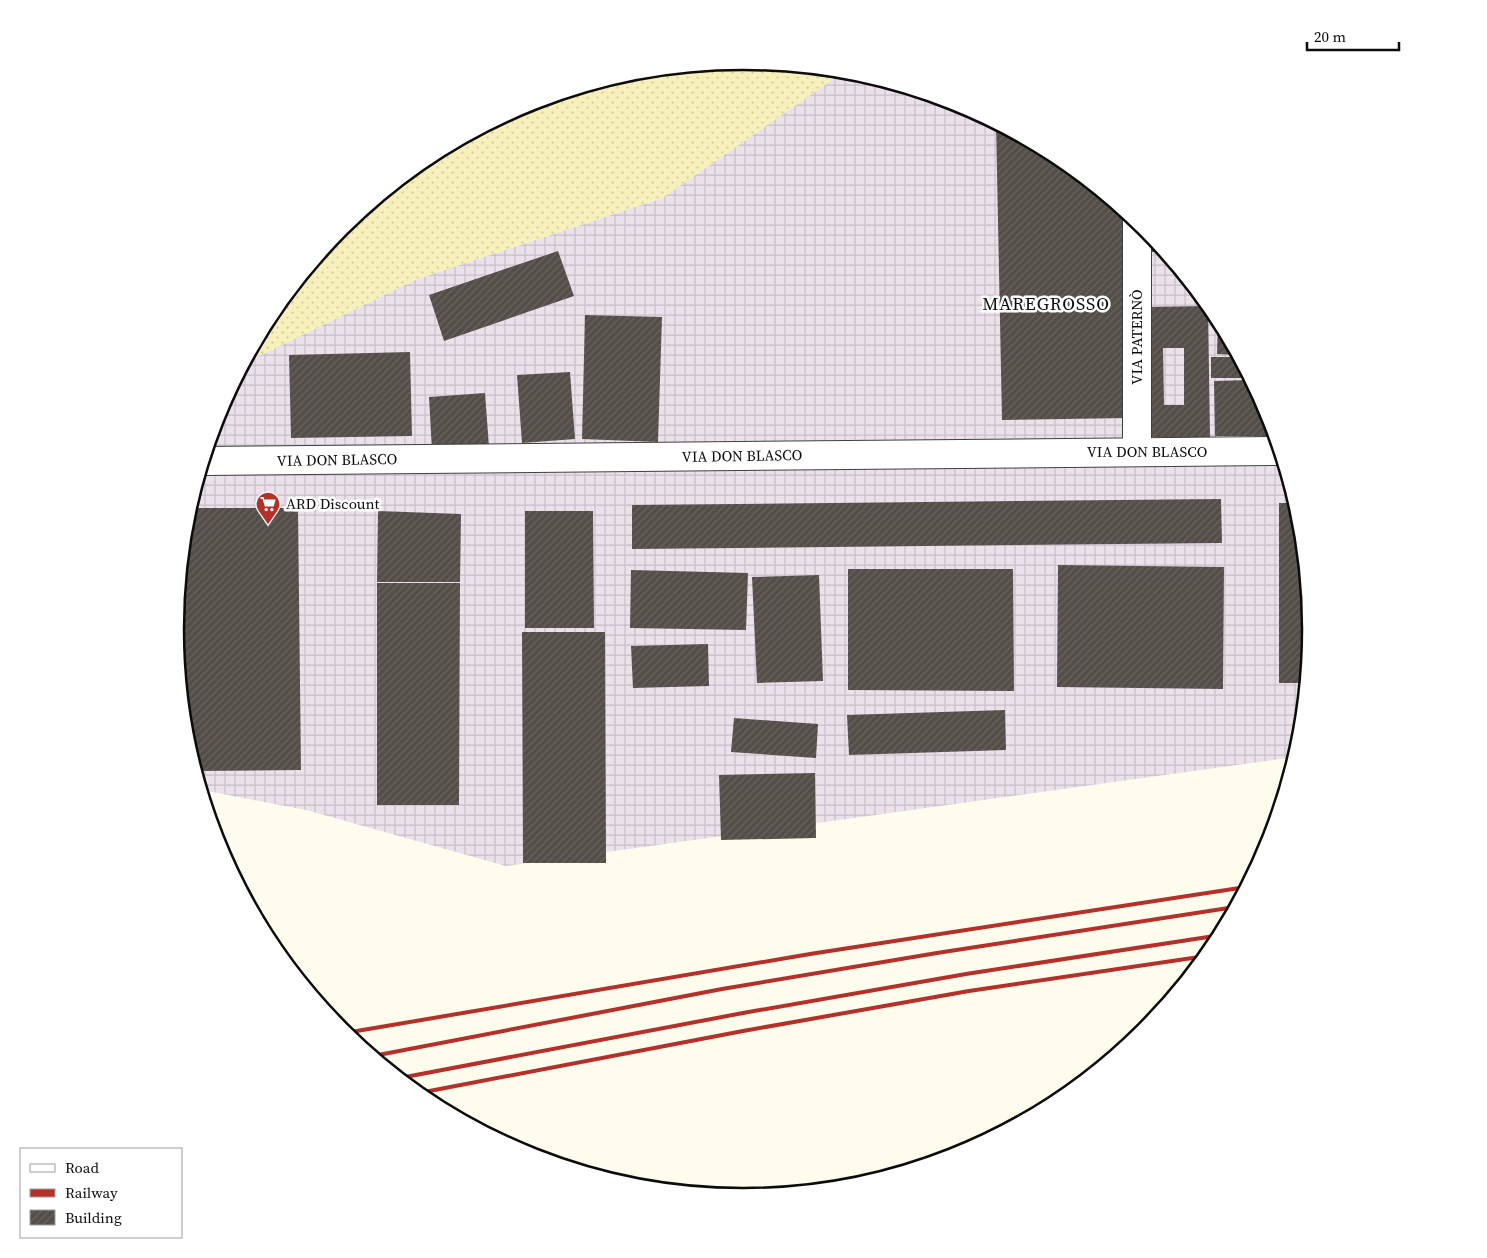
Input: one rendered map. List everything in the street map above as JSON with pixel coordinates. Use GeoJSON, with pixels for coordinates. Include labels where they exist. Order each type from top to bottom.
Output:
{"type":"FeatureCollection","features":[{"type":"Feature","properties":{"kind":"street","name":"VIA PATERNÒ"},"geometry":{"type":"LineString","coordinates":[[1137,232],[1137,452]]}},
{"type":"Feature","properties":{"kind":"street","name":"VIA DON BLASCO"},"geometry":{"type":"LineString","coordinates":[[211,461],[1274,451]]}},
{"type":"Feature","properties":{"kind":"shaded area"},"geometry":{"type":"Polygon","coordinates":[[[835,78],[888,89],[923,100],[991,128],[1054,164],[1112,209],[1164,260],[1208,318],[1245,382],[1273,449],[1292,520],[1301,592],[1301,666],[1298,702],[1287,758],[506,866],[306,810],[209,791],[195,738],[189,702],[184,629],[189,556],[195,520],[214,449],[227,415],[255,356],[417,279],[662,198],[835,78]]]}},
{"type":"Feature","properties":{"kind":"sand"},"geometry":{"type":"Polygon","coordinates":[[[744,70],[780,71],[835,78],[662,198],[417,279],[255,356],[300,289],[323,260],[348,234],[375,209],[433,164],[496,128],[564,100],[599,89],[671,75],[707,71],[744,70]]]}},
{"type":"Feature","properties":{"kind":"building"},"geometry":{"type":"Polygon","coordinates":[[[996,131],[1054,164],[1084,186],[1125,221],[1129,418],[1002,420],[996,131]]]}},
{"type":"Feature","properties":{"kind":"building"},"geometry":{"type":"Polygon","coordinates":[[[1144,239],[1156,252],[1142,252],[1144,239]]]}},
{"type":"Feature","properties":{"kind":"building"},"geometry":{"type":"Polygon","coordinates":[[[558,251],[574,296],[444,341],[429,295],[558,251]]]}},
{"type":"Feature","properties":{"kind":"building"},"geometry":{"type":"Polygon","coordinates":[[[1199,306],[1208,318],[1210,437],[1142,437],[1141,307],[1199,306]],[[1163,348],[1164,405],[1184,405],[1184,348],[1163,348]]]}},
{"type":"Feature","properties":{"kind":"building"},"geometry":{"type":"Polygon","coordinates":[[[585,315],[662,317],[658,442],[582,439],[585,315]]]}},
{"type":"Feature","properties":{"kind":"building"},"geometry":{"type":"Polygon","coordinates":[[[1218,333],[1230,355],[1217,354],[1218,333]]]}},
{"type":"Feature","properties":{"kind":"building"},"geometry":{"type":"Polygon","coordinates":[[[410,352],[412,436],[291,438],[289,355],[410,352]]]}},
{"type":"Feature","properties":{"kind":"building"},"geometry":{"type":"Polygon","coordinates":[[[1211,357],[1232,357],[1243,378],[1211,378],[1211,357]]]}},
{"type":"Feature","properties":{"kind":"building"},"geometry":{"type":"Polygon","coordinates":[[[570,372],[575,439],[522,443],[517,375],[570,372]]]}},
{"type":"Feature","properties":{"kind":"building"},"geometry":{"type":"Polygon","coordinates":[[[1244,380],[1268,436],[1215,436],[1214,381],[1244,380]]]}},
{"type":"Feature","properties":{"kind":"building"},"geometry":{"type":"Polygon","coordinates":[[[485,393],[489,447],[432,451],[429,397],[485,393]]]}},
{"type":"Feature","properties":{"kind":"building"},"geometry":{"type":"Polygon","coordinates":[[[1221,499],[1222,543],[632,549],[632,505],[1221,499]]]}},
{"type":"Feature","properties":{"kind":"building"},"geometry":{"type":"Polygon","coordinates":[[[1279,503],[1288,503],[1298,556],[1301,592],[1301,666],[1300,683],[1279,683],[1279,503]]]}},
{"type":"Feature","properties":{"kind":"building"},"geometry":{"type":"Polygon","coordinates":[[[198,508],[298,508],[301,770],[203,771],[189,702],[184,629],[189,556],[198,508]]]}},
{"type":"Feature","properties":{"kind":"building"},"geometry":{"type":"Polygon","coordinates":[[[378,511],[461,514],[460,582],[377,582],[378,511]]]}},
{"type":"Feature","properties":{"kind":"building"},"geometry":{"type":"Polygon","coordinates":[[[525,511],[593,511],[594,628],[525,628],[525,511]]]}},
{"type":"Feature","properties":{"kind":"building"},"geometry":{"type":"Polygon","coordinates":[[[1058,565],[1224,567],[1223,689],[1057,687],[1058,565]]]}},
{"type":"Feature","properties":{"kind":"building"},"geometry":{"type":"Polygon","coordinates":[[[848,569],[1013,569],[1014,691],[848,690],[848,569]]]}},
{"type":"Feature","properties":{"kind":"building"},"geometry":{"type":"Polygon","coordinates":[[[631,570],[748,573],[746,630],[630,628],[631,570]]]}},
{"type":"Feature","properties":{"kind":"building"},"geometry":{"type":"Polygon","coordinates":[[[819,575],[823,681],[757,683],[752,577],[819,575]]]}},
{"type":"Feature","properties":{"kind":"building"},"geometry":{"type":"Polygon","coordinates":[[[377,583],[460,583],[459,805],[377,805],[377,583]]]}},
{"type":"Feature","properties":{"kind":"building"},"geometry":{"type":"Polygon","coordinates":[[[522,632],[605,632],[606,863],[523,863],[522,632]]]}},
{"type":"Feature","properties":{"kind":"building"},"geometry":{"type":"Polygon","coordinates":[[[708,644],[709,686],[633,688],[631,646],[708,644]]]}},
{"type":"Feature","properties":{"kind":"building"},"geometry":{"type":"Polygon","coordinates":[[[1005,710],[1006,750],[849,755],[847,715],[1005,710]]]}},
{"type":"Feature","properties":{"kind":"building"},"geometry":{"type":"Polygon","coordinates":[[[734,718],[818,724],[816,758],[731,752],[734,718]]]}},
{"type":"Feature","properties":{"kind":"building"},"geometry":{"type":"Polygon","coordinates":[[[815,773],[816,838],[721,840],[719,775],[815,773]]]}},
{"type":"Feature","properties":{"kind":"railway"},"geometry":{"type":"LineString","coordinates":[[356,1031],[810,954],[1239,888]]}},
{"type":"Feature","properties":{"kind":"railway"},"geometry":{"type":"LineString","coordinates":[[382,1054],[722,989],[937,953],[1229,908]]}},
{"type":"Feature","properties":{"kind":"railway"},"geometry":{"type":"LineString","coordinates":[[409,1076],[743,1013],[966,974],[1210,937]]}},
{"type":"Feature","properties":{"kind":"railway"},"geometry":{"type":"LineString","coordinates":[[429,1091],[743,1031],[969,991],[1195,958]]}},
{"type":"Feature","properties":{"kind":"place","name":"ARD Discount"},"geometry":{"type":"Point","coordinates":[268,525]}},
{"type":"Feature","properties":{"kind":"district","name":"MAREGROSSO"},"geometry":{"type":"Point","coordinates":[1046,304]}}]}
